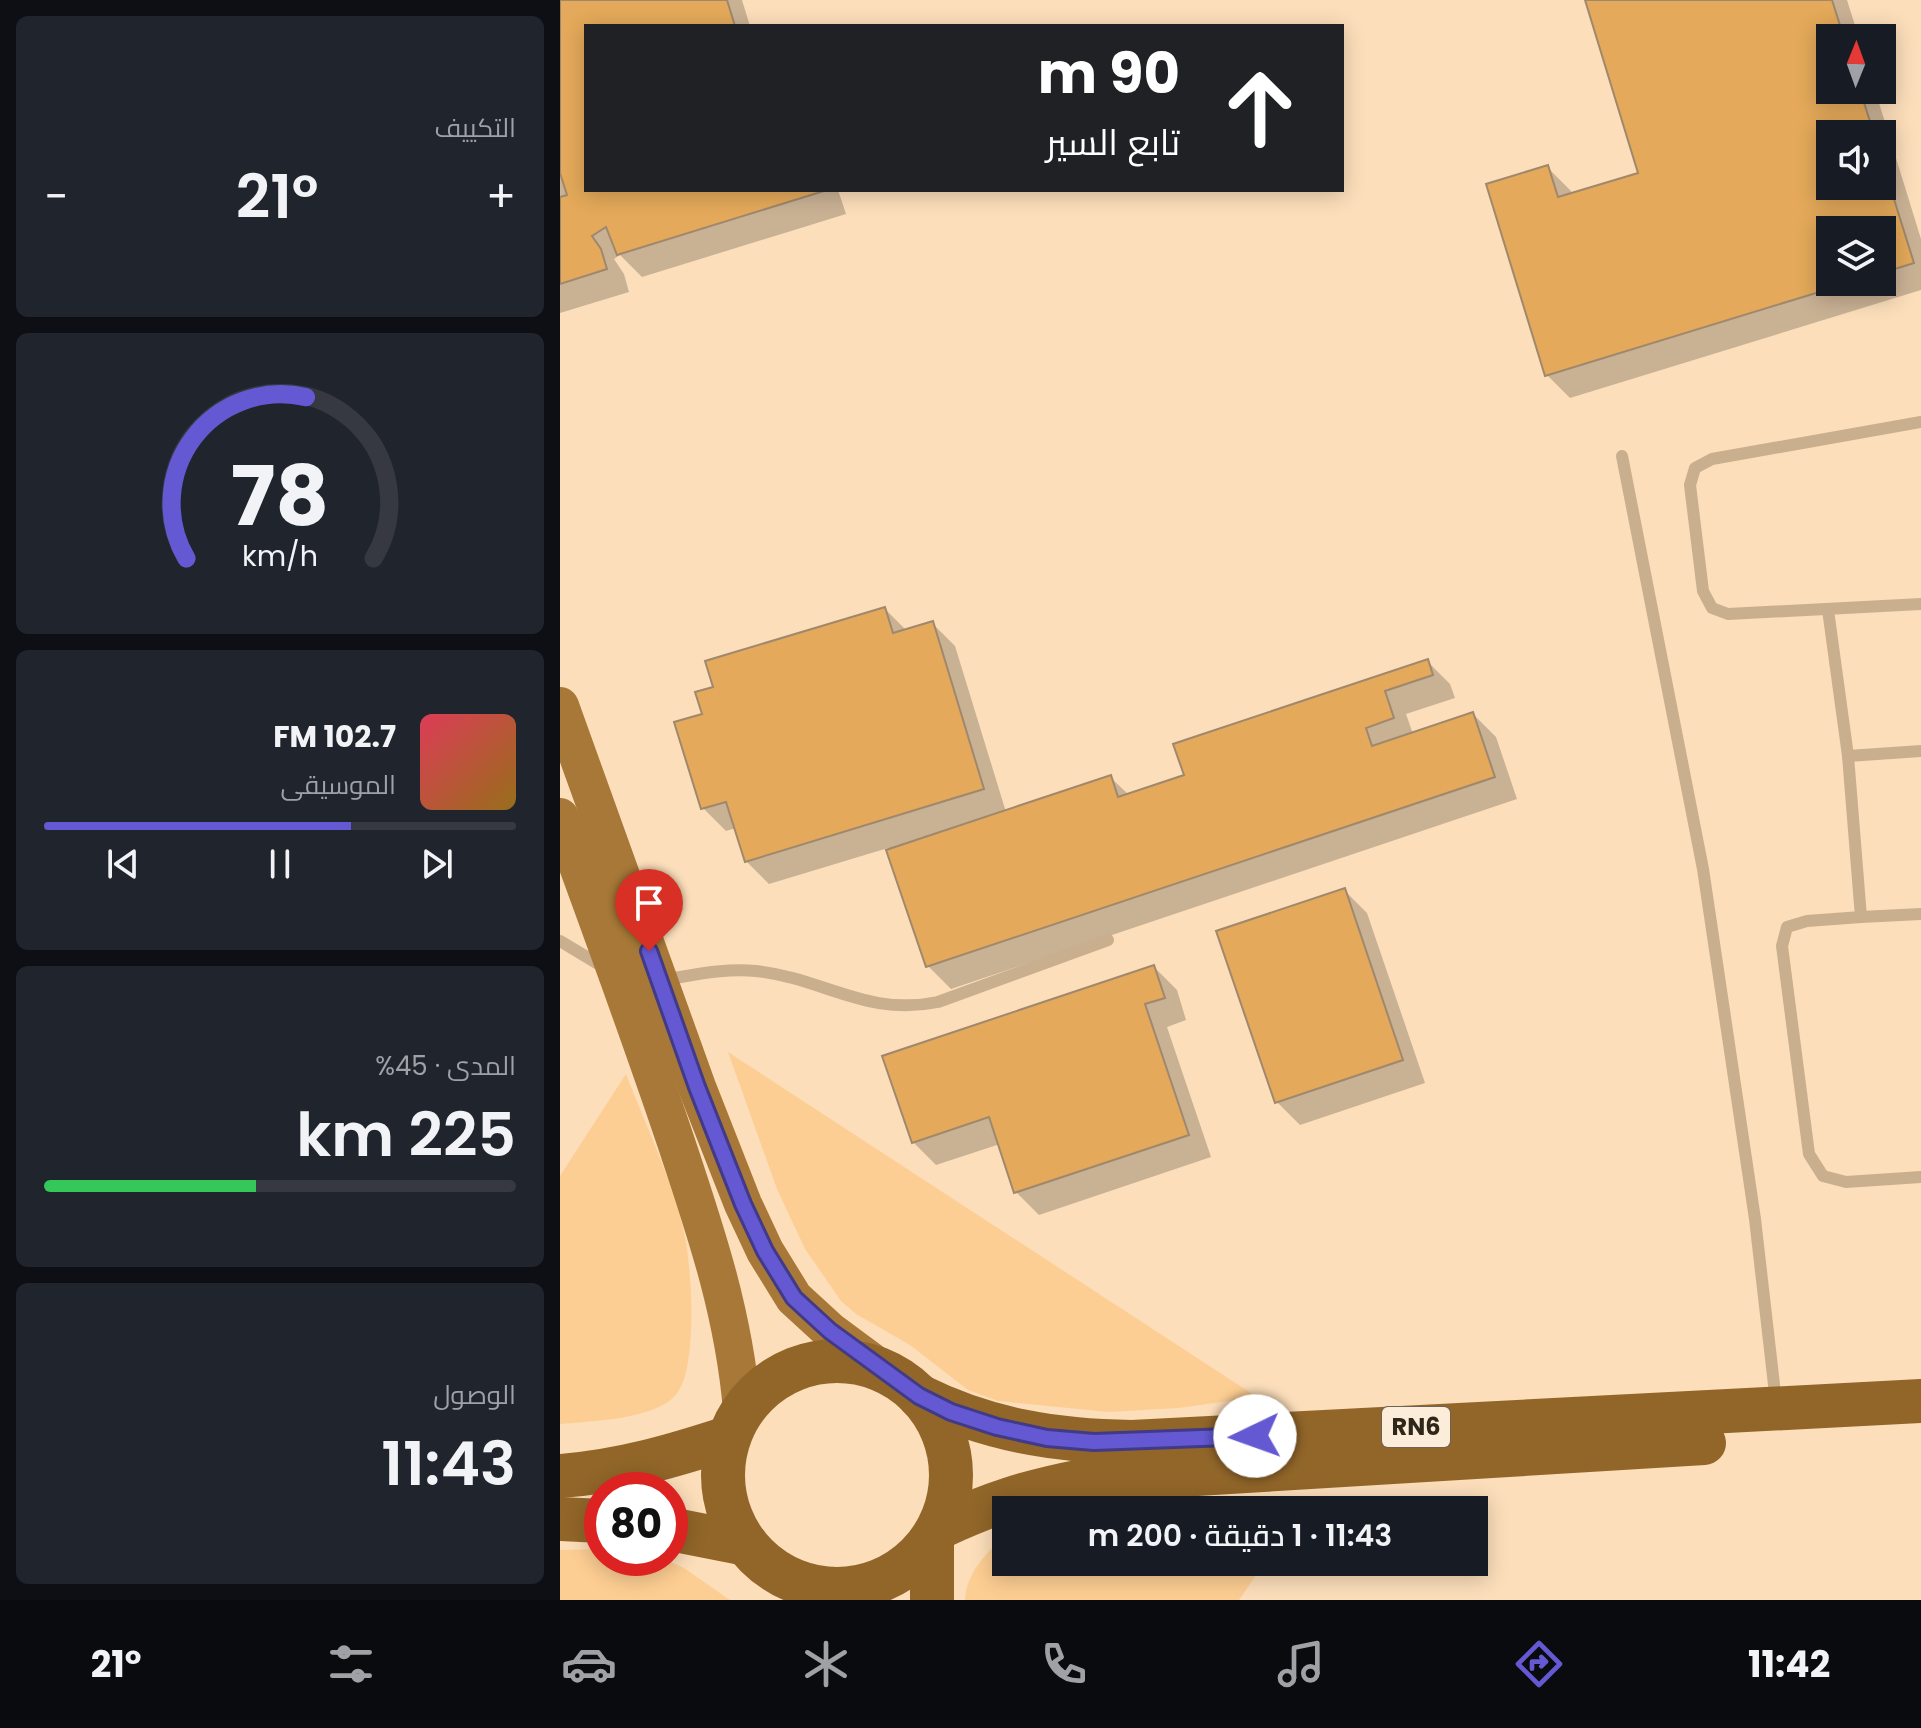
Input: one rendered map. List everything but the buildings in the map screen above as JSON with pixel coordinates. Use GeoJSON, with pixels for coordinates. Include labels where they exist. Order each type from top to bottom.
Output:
{"type":"FeatureCollection","features":[{"type":"Feature","properties":{"kind":"highway"},"geometry":{"type":"LineString","coordinates":[[832,1361],[858,1363],[884,1371],[919,1396],[934,1414],[945,1436],[952,1482],[948,1505],[936,1534],[911,1563],[884,1580],[853,1588],[799,1590],[766,1564],[746,1544],[734,1526],[722,1483],[723,1460],[735,1424],[760,1390],[781,1375],[806,1365],[832,1361]]}},
{"type":"Feature","properties":{"kind":"highway","name":"RN6"},"geometry":{"type":"LineString","coordinates":[[919,1396],[951,1412],[997,1427],[1047,1438],[1132,1442],[1921,1401]]}},
{"type":"Feature","properties":{"kind":"highway"},"geometry":{"type":"LineString","coordinates":[[560,1476],[627,1467],[678,1455],[735,1424]]}},
{"type":"Feature","properties":{"kind":"highway","name":"RN6"},"geometry":{"type":"LineString","coordinates":[[936,1534],[997,1502],[1033,1490],[1082,1481],[1921,1430]]}},
{"type":"Feature","properties":{"kind":"highway"},"geometry":{"type":"LineString","coordinates":[[560,1519],[584,1520]]}},
{"type":"Feature","properties":{"kind":"highway"},"geometry":{"type":"LineString","coordinates":[[688,1533],[746,1544]]}},
{"type":"Feature","properties":{"kind":"highway"},"geometry":{"type":"LineString","coordinates":[[932,1600],[936,1534]]}},
{"type":"Feature","properties":{"kind":"main road"},"geometry":{"type":"LineString","coordinates":[[560,706],[743,1204],[765,1251],[794,1298],[830,1331],[884,1371]]}},
{"type":"Feature","properties":{"kind":"main road"},"geometry":{"type":"LineString","coordinates":[[560,817],[620,980],[722,1285],[738,1361],[735,1424]]}},
{"type":"Feature","properties":{"kind":"lane"},"geometry":{"type":"LineString","coordinates":[[1921,422],[1712,459],[1695,468],[1690,485],[1703,591],[1712,608],[1728,614],[1921,604]]}},
{"type":"Feature","properties":{"kind":"lane"},"geometry":{"type":"LineString","coordinates":[[1622,456],[1705,884],[1755,1219],[1777,1409]]}},
{"type":"Feature","properties":{"kind":"lane"},"geometry":{"type":"LineString","coordinates":[[1828,610],[1848,756],[1861,917]]}},
{"type":"Feature","properties":{"kind":"lane"},"geometry":{"type":"LineString","coordinates":[[1848,756],[1921,751]]}},
{"type":"Feature","properties":{"kind":"lane"},"geometry":{"type":"LineString","coordinates":[[1921,914],[1807,921],[1787,927],[1782,946],[1809,1154],[1823,1176],[1846,1182],[1921,1177]]}},
{"type":"Feature","properties":{"kind":"lane"},"geometry":{"type":"LineString","coordinates":[[660,981],[721,970],[756,971],[874,1004],[917,1006],[938,1002],[1108,940]]}},
{"type":"Feature","properties":{"kind":"lane"},"geometry":{"type":"LineString","coordinates":[[560,941],[620,980]]}},
{"type":"Feature","properties":{"kind":"shaded area"},"geometry":{"type":"Polygon","coordinates":[[[560,0],[1921,0],[1921,1600],[560,1600],[560,0]]]}},
{"type":"Feature","properties":{"kind":"shaded area"},"geometry":{"type":"Polygon","coordinates":[[[728,1052],[1257,1397],[1179,1408],[1108,1412],[998,1401],[968,1390],[910,1345],[856,1314],[841,1301],[805,1249],[777,1189],[728,1052]]]}},
{"type":"Feature","properties":{"kind":"shaded area"},"geometry":{"type":"Polygon","coordinates":[[[626,1074],[682,1222],[691,1308],[687,1369],[674,1397],[657,1408],[616,1419],[560,1424],[560,1176],[626,1074]]]}},
{"type":"Feature","properties":{"kind":"shaded area"},"geometry":{"type":"Polygon","coordinates":[[[584,1549],[584,1576],[688,1576],[688,1571],[730,1600],[560,1600],[560,1550],[584,1549]]]}},
{"type":"Feature","properties":{"kind":"shaded area"},"geometry":{"type":"Polygon","coordinates":[[[992,1549],[992,1576],[1255,1576],[1239,1600],[965,1600],[973,1572],[992,1549]]]}},
{"type":"Feature","properties":{"kind":"route"},"geometry":{"type":"LineString","coordinates":[[649,951],[697,1087],[765,1251],[794,1298],[830,1331],[919,1396],[951,1412],[997,1427],[1047,1438],[1094,1442],[1255,1436]]}}]}
